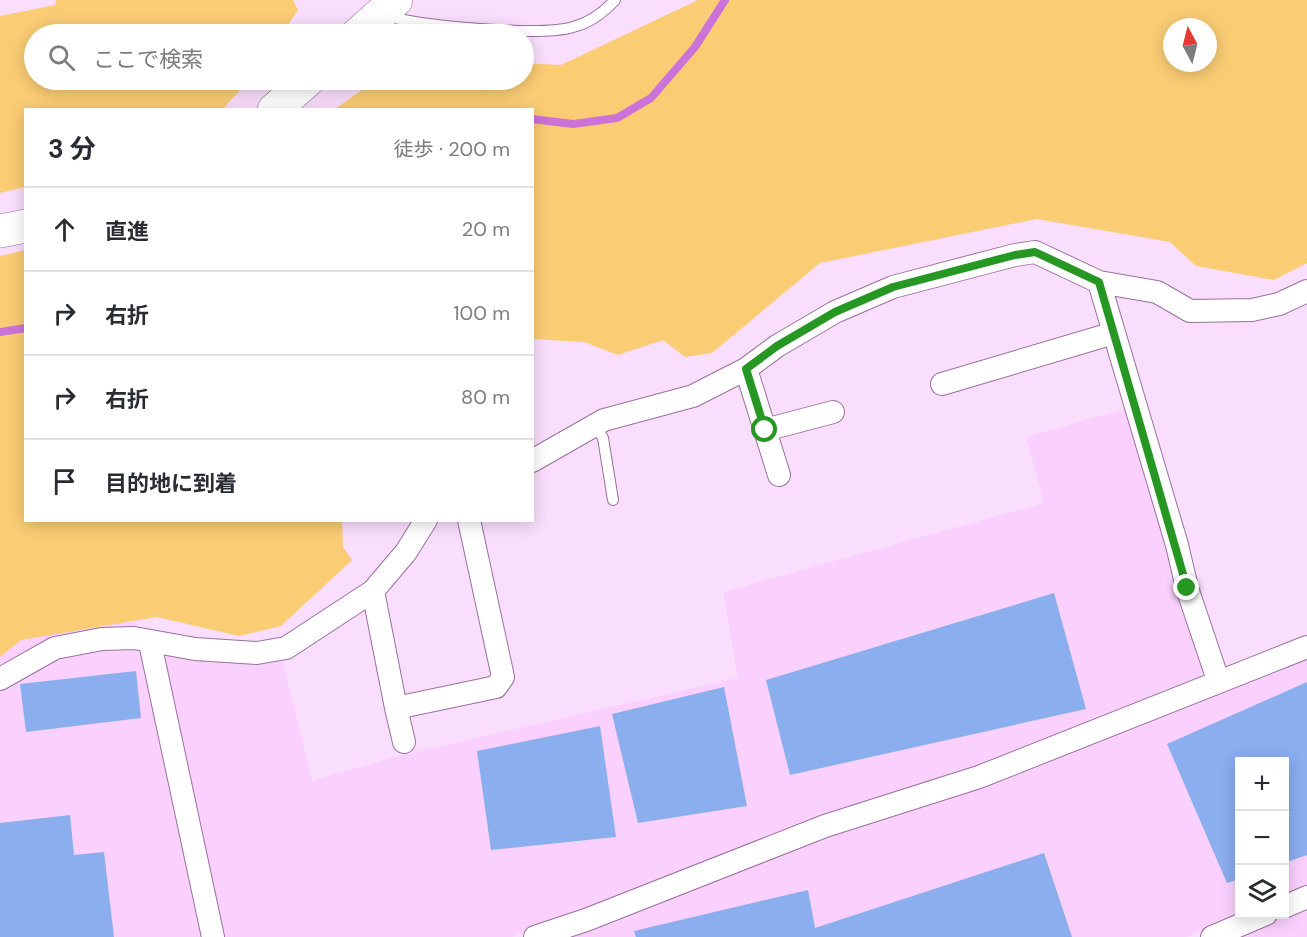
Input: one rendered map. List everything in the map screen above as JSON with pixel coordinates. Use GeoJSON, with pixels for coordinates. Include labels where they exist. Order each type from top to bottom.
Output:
{"type":"FeatureCollection","features":[{"type":"Feature","properties":{"kind":"main road"},"geometry":{"type":"LineString","coordinates":[[276,108],[297,90]]}},
{"type":"Feature","properties":{"kind":"main road"},"geometry":{"type":"LineString","coordinates":[[0,231],[24,226]]}},
{"type":"Feature","properties":{"kind":"street"},"geometry":{"type":"LineString","coordinates":[[534,460],[604,420],[693,396],[746,369],[777,346],[835,312],[893,287],[1015,255],[1035,252],[1099,282],[1157,292],[1190,311],[1252,310],[1279,304],[1307,291]]}},
{"type":"Feature","properties":{"kind":"street"},"geometry":{"type":"LineString","coordinates":[[1099,282],[1187,588],[1218,681]]}},
{"type":"Feature","properties":{"kind":"street"},"geometry":{"type":"LineString","coordinates":[[956,387],[1114,333]]}},
{"type":"Feature","properties":{"kind":"street"},"geometry":{"type":"LineString","coordinates":[[746,369],[778,475]]}},
{"type":"Feature","properties":{"kind":"street"},"geometry":{"type":"LineString","coordinates":[[765,430],[833,412]]}},
{"type":"Feature","properties":{"kind":"street"},"geometry":{"type":"LineString","coordinates":[[0,679],[55,648],[102,639],[134,638],[150,643],[257,653],[286,648],[373,591],[406,552],[425,522]]}},
{"type":"Feature","properties":{"kind":"street"},"geometry":{"type":"LineString","coordinates":[[396,708],[496,687],[503,677],[469,522]]}},
{"type":"Feature","properties":{"kind":"street"},"geometry":{"type":"LineString","coordinates":[[373,591],[404,742]]}},
{"type":"Feature","properties":{"kind":"street"},"geometry":{"type":"LineString","coordinates":[[150,643],[213,937]]}},
{"type":"Feature","properties":{"kind":"street"},"geometry":{"type":"LineString","coordinates":[[536,937],[586,920],[825,826],[979,777],[1307,647]]}},
{"type":"Feature","properties":{"kind":"street"},"geometry":{"type":"LineString","coordinates":[[1289,905],[1307,897]]}},
{"type":"Feature","properties":{"kind":"street"},"geometry":{"type":"LineString","coordinates":[[1212,937],[1256,919]]}},
{"type":"Feature","properties":{"kind":"lane"},"geometry":{"type":"LineString","coordinates":[[534,30],[549,31],[587,23],[615,0]]}},
{"type":"Feature","properties":{"kind":"lane"},"geometry":{"type":"LineString","coordinates":[[378,16],[409,23],[426,24]]}},
{"type":"Feature","properties":{"kind":"lane"},"geometry":{"type":"LineString","coordinates":[[595,426],[603,438],[613,500]]}},
{"type":"Feature","properties":{"kind":"shaded area"},"geometry":{"type":"Polygon","coordinates":[[[56,0],[293,0],[298,10],[289,24],[24,24],[24,90],[240,90],[224,108],[24,108],[24,187],[0,193],[0,16],[55,5],[56,0]]]}},
{"type":"Feature","properties":{"kind":"shaded area"},"geometry":{"type":"Polygon","coordinates":[[[698,0],[1307,0],[1307,263],[1274,280],[1196,266],[1170,242],[1037,219],[820,263],[712,353],[685,357],[663,340],[618,355],[584,342],[534,339],[534,108],[336,108],[362,90],[534,90],[534,64],[561,65],[698,0]]]}},
{"type":"Feature","properties":{"kind":"shaded area"},"geometry":{"type":"Polygon","coordinates":[[[24,250],[24,522],[342,522],[343,547],[352,560],[281,626],[239,636],[157,617],[21,640],[0,657],[0,256],[24,250]]]}},
{"type":"Feature","properties":{"kind":"shaded area"},"geometry":{"type":"Polygon","coordinates":[[[1128,408],[1206,666],[1200,678],[967,772],[511,937],[220,937],[160,657],[172,651],[282,659],[312,781],[398,756],[738,678],[723,592],[1044,503],[1026,437],[1128,408]]]}},
{"type":"Feature","properties":{"kind":"shaded area"},"geometry":{"type":"Polygon","coordinates":[[[137,622],[206,937],[0,937],[0,642],[17,630],[137,622]]]}},
{"type":"Feature","properties":{"kind":"shaded area"},"geometry":{"type":"Polygon","coordinates":[[[1307,657],[1307,887],[1289,895],[1289,757],[1235,757],[1235,917],[1186,937],[568,937],[746,870],[825,834],[1307,657]]]}},
{"type":"Feature","properties":{"kind":"shaded area"},"geometry":{"type":"Polygon","coordinates":[[[1307,906],[1307,937],[1234,937],[1276,919],[1289,919],[1289,914],[1307,906]]]}},
{"type":"Feature","properties":{"kind":"building"},"geometry":{"type":"Polygon","coordinates":[[[1054,593],[1086,709],[790,775],[766,680],[1054,593]]]}},
{"type":"Feature","properties":{"kind":"building"},"geometry":{"type":"Polygon","coordinates":[[[136,671],[141,718],[26,732],[20,684],[136,671]]]}},
{"type":"Feature","properties":{"kind":"building"},"geometry":{"type":"Polygon","coordinates":[[[1307,682],[1307,855],[1289,861],[1289,757],[1235,757],[1235,881],[1227,883],[1167,744],[1307,682]]]}},
{"type":"Feature","properties":{"kind":"building"},"geometry":{"type":"Polygon","coordinates":[[[724,687],[747,806],[638,823],[612,714],[724,687]]]}},
{"type":"Feature","properties":{"kind":"building"},"geometry":{"type":"Polygon","coordinates":[[[600,726],[616,837],[491,850],[477,751],[600,726]]]}},
{"type":"Feature","properties":{"kind":"building"},"geometry":{"type":"Polygon","coordinates":[[[70,815],[74,855],[104,852],[114,937],[0,937],[0,823],[70,815]]]}},
{"type":"Feature","properties":{"kind":"building"},"geometry":{"type":"Polygon","coordinates":[[[1044,853],[1072,937],[636,937],[634,931],[808,890],[815,928],[1044,853]]]}},
{"type":"Feature","properties":{"kind":"waterway"},"geometry":{"type":"LineString","coordinates":[[534,119],[573,124],[617,118],[651,98],[695,47],[725,0]]}},
{"type":"Feature","properties":{"kind":"waterway"},"geometry":{"type":"LineString","coordinates":[[0,332],[24,328]]}},
{"type":"Feature","properties":{"kind":"route"},"geometry":{"type":"LineString","coordinates":[[765,430],[746,369],[777,346],[835,312],[893,287],[1015,255],[1035,252],[1099,282],[1177,545],[1187,588]]}}]}
